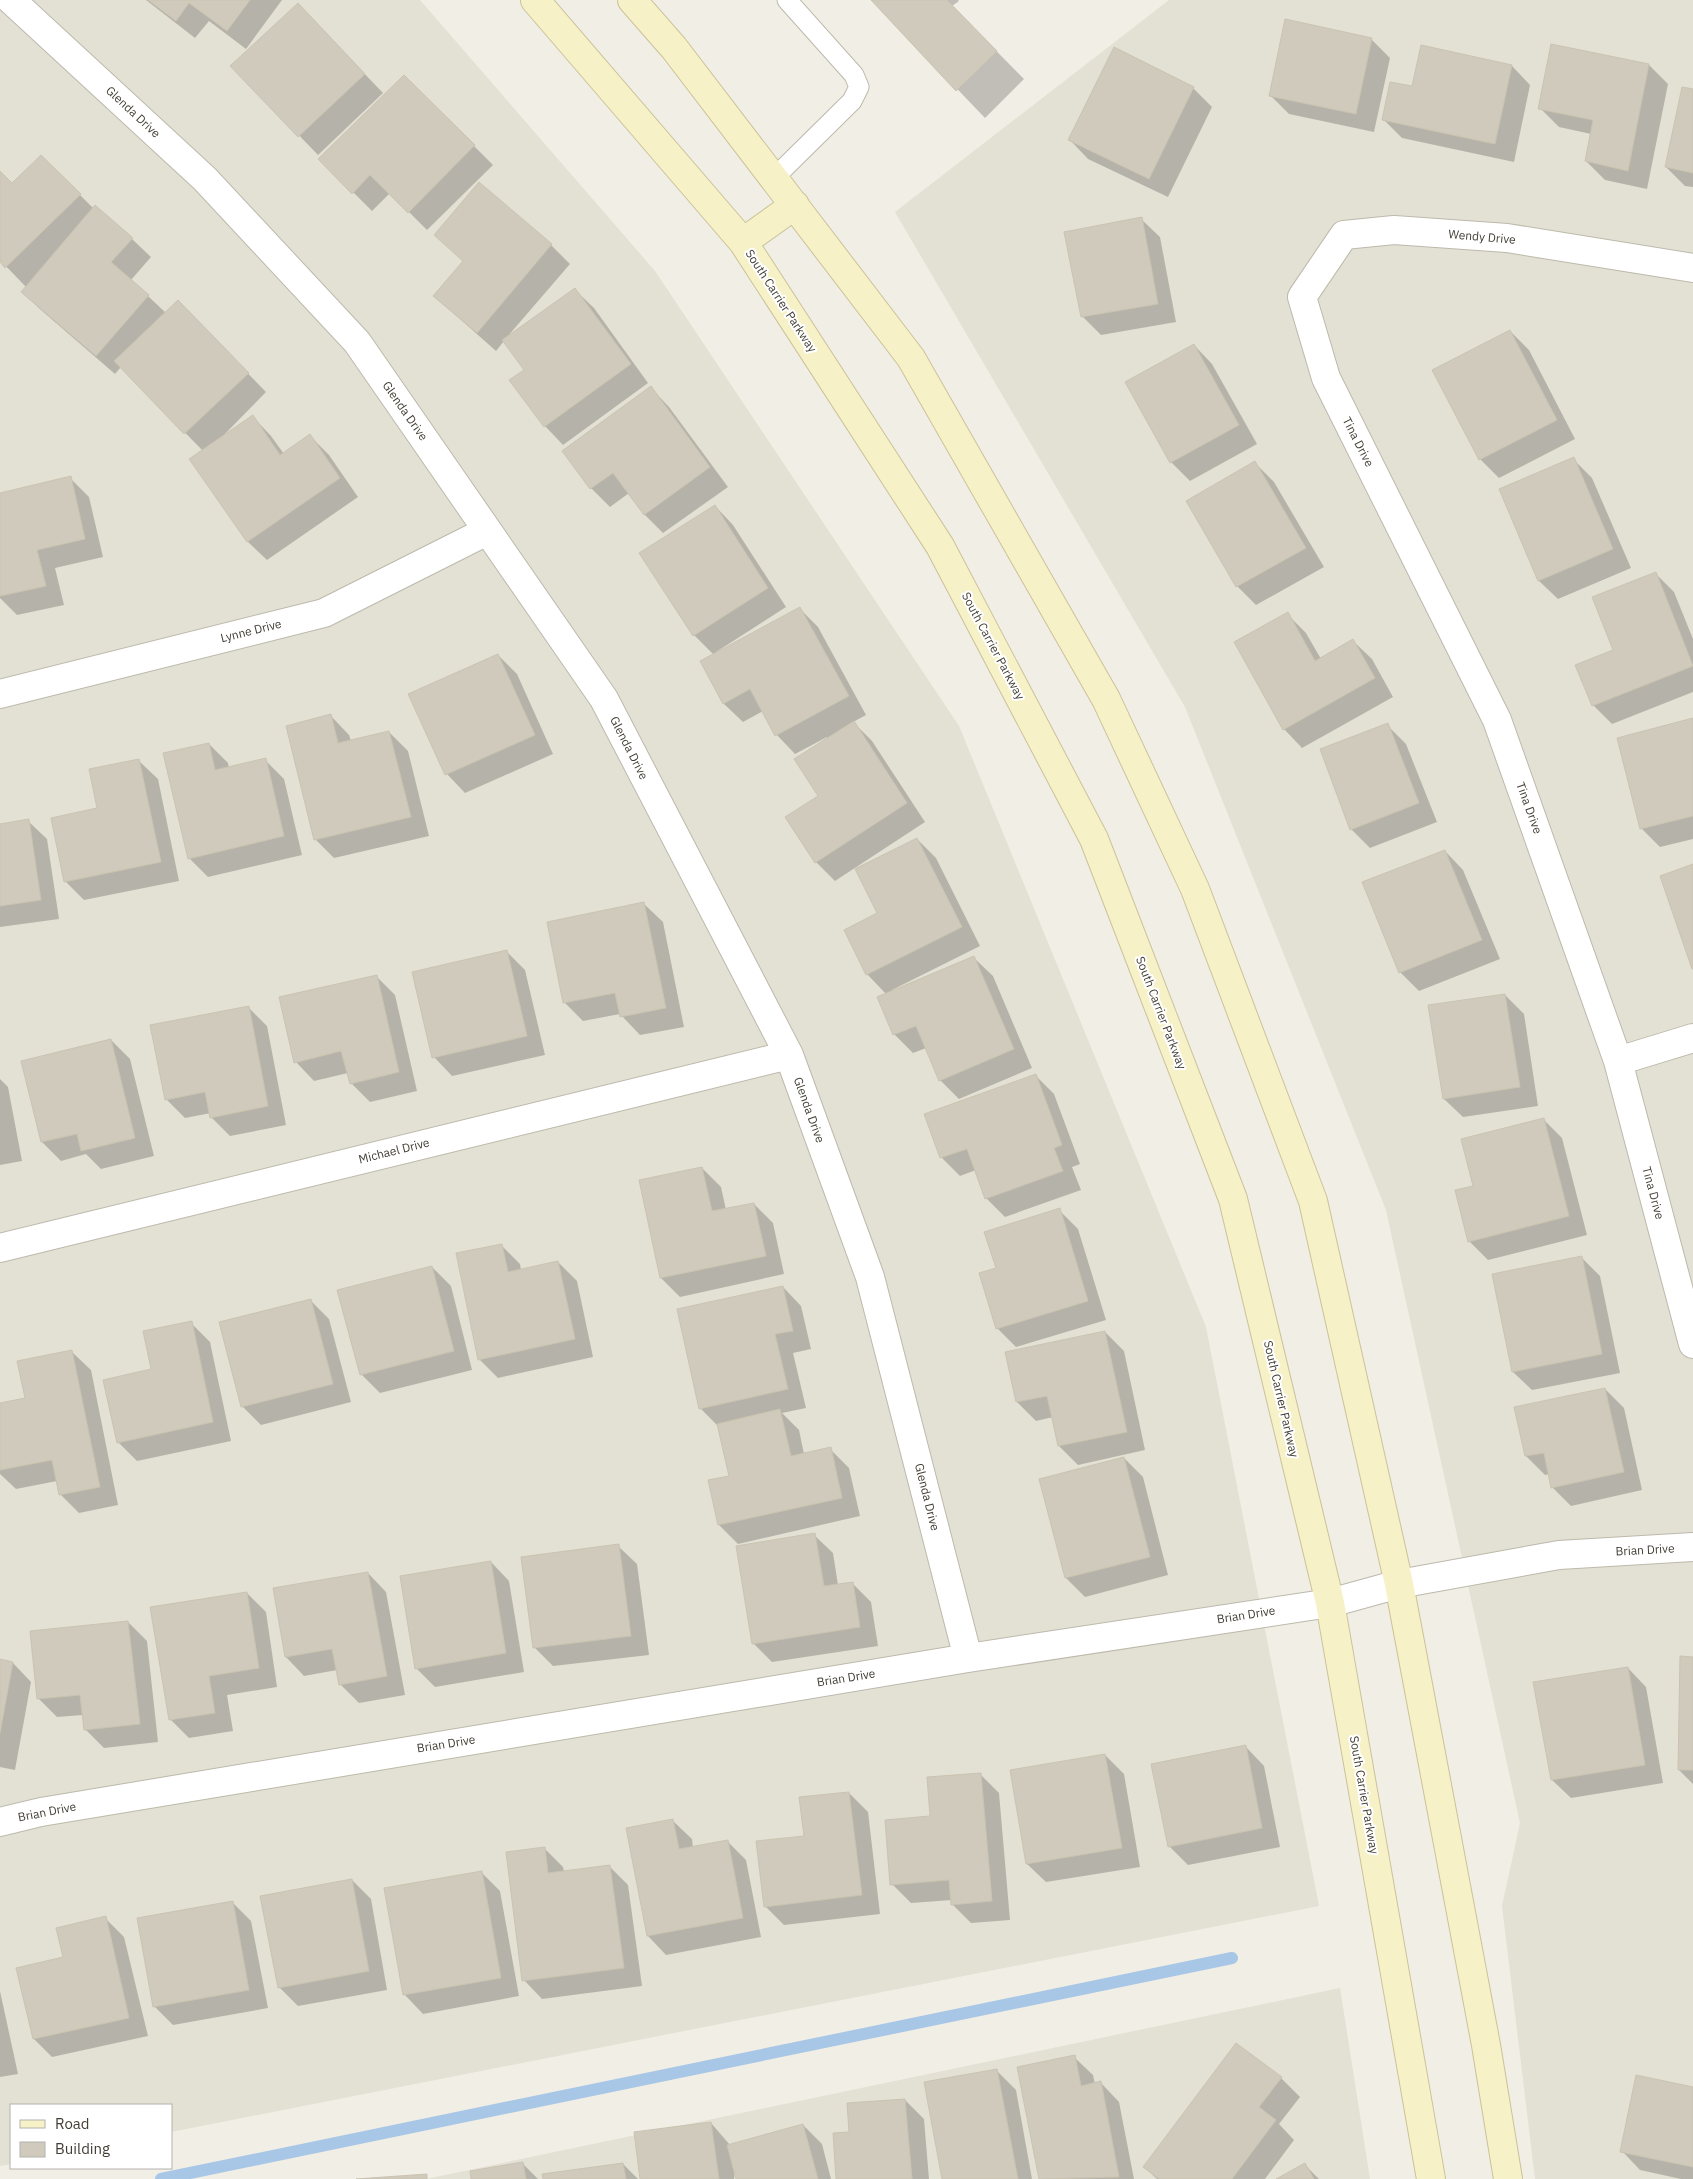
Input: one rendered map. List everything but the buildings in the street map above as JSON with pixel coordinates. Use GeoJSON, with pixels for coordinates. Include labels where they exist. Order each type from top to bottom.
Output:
{"type":"FeatureCollection","features":[{"type":"Feature","properties":{"kind":"main road","name":"South Carrier Parkway"},"geometry":{"type":"LineString","coordinates":[[535,0],[743,242],[940,546],[1094,839],[1233,1200],[1330,1603],[1431,2179]]}},
{"type":"Feature","properties":{"kind":"main road"},"geometry":{"type":"LineString","coordinates":[[632,0],[674,48],[911,358],[1106,698],[1195,889],[1313,1202],[1399,1584],[1486,2045],[1508,2179]]}},
{"type":"Feature","properties":{"kind":"main road"},"geometry":{"type":"LineString","coordinates":[[743,242],[795,205]]}},
{"type":"Feature","properties":{"kind":"street","name":"Glenda Drive"},"geometry":{"type":"LineString","coordinates":[[12,0],[204,179],[357,342],[604,699],[789,1055],[870,1277],[968,1658]]}},
{"type":"Feature","properties":{"kind":"street","name":"Wendy Drive"},"geometry":{"type":"LineString","coordinates":[[1302,297],[1344,235],[1394,230],[1507,238],[1693,268]]}},
{"type":"Feature","properties":{"kind":"street","name":"Tina Drive"},"geometry":{"type":"LineString","coordinates":[[1302,297],[1326,378],[1497,720],[1618,1061],[1693,1344]]}},
{"type":"Feature","properties":{"kind":"street","name":"Lynne Drive"},"geometry":{"type":"LineString","coordinates":[[0,694],[324,613],[487,531]]}},
{"type":"Feature","properties":{"kind":"street"},"geometry":{"type":"LineString","coordinates":[[1618,1061],[1693,1038]]}},
{"type":"Feature","properties":{"kind":"street","name":"Michael Drive"},"geometry":{"type":"LineString","coordinates":[[0,1248],[789,1055]]}},
{"type":"Feature","properties":{"kind":"street","name":"Brian Drive"},"geometry":{"type":"LineString","coordinates":[[0,1822],[41,1812],[968,1658],[1330,1603],[1399,1584],[1559,1555],[1693,1547]]}},
{"type":"Feature","properties":{"kind":"lane"},"geometry":{"type":"LineString","coordinates":[[774,178],[852,101],[858,87],[854,75],[786,0]]}},
{"type":"Feature","properties":{"kind":"shaded area"},"geometry":{"type":"Polygon","coordinates":[[[0,0],[420,0],[655,271],[959,726],[1206,1327],[1319,1906],[172,2132],[172,2104],[10,2104],[10,2164],[0,2166],[0,0]]]}},
{"type":"Feature","properties":{"kind":"shaded area"},"geometry":{"type":"Polygon","coordinates":[[[1169,0],[1693,0],[1693,2179],[1535,2179],[1502,1906],[1520,1823],[1386,1210],[1185,707],[895,212],[1169,0]]]}},
{"type":"Feature","properties":{"kind":"shaded area"},"geometry":{"type":"Polygon","coordinates":[[[1340,1988],[1370,2179],[426,2179],[1340,1988]]]}},
{"type":"Feature","properties":{"kind":"waterway"},"geometry":{"type":"LineString","coordinates":[[161,2179],[1232,1958]]}}]}
